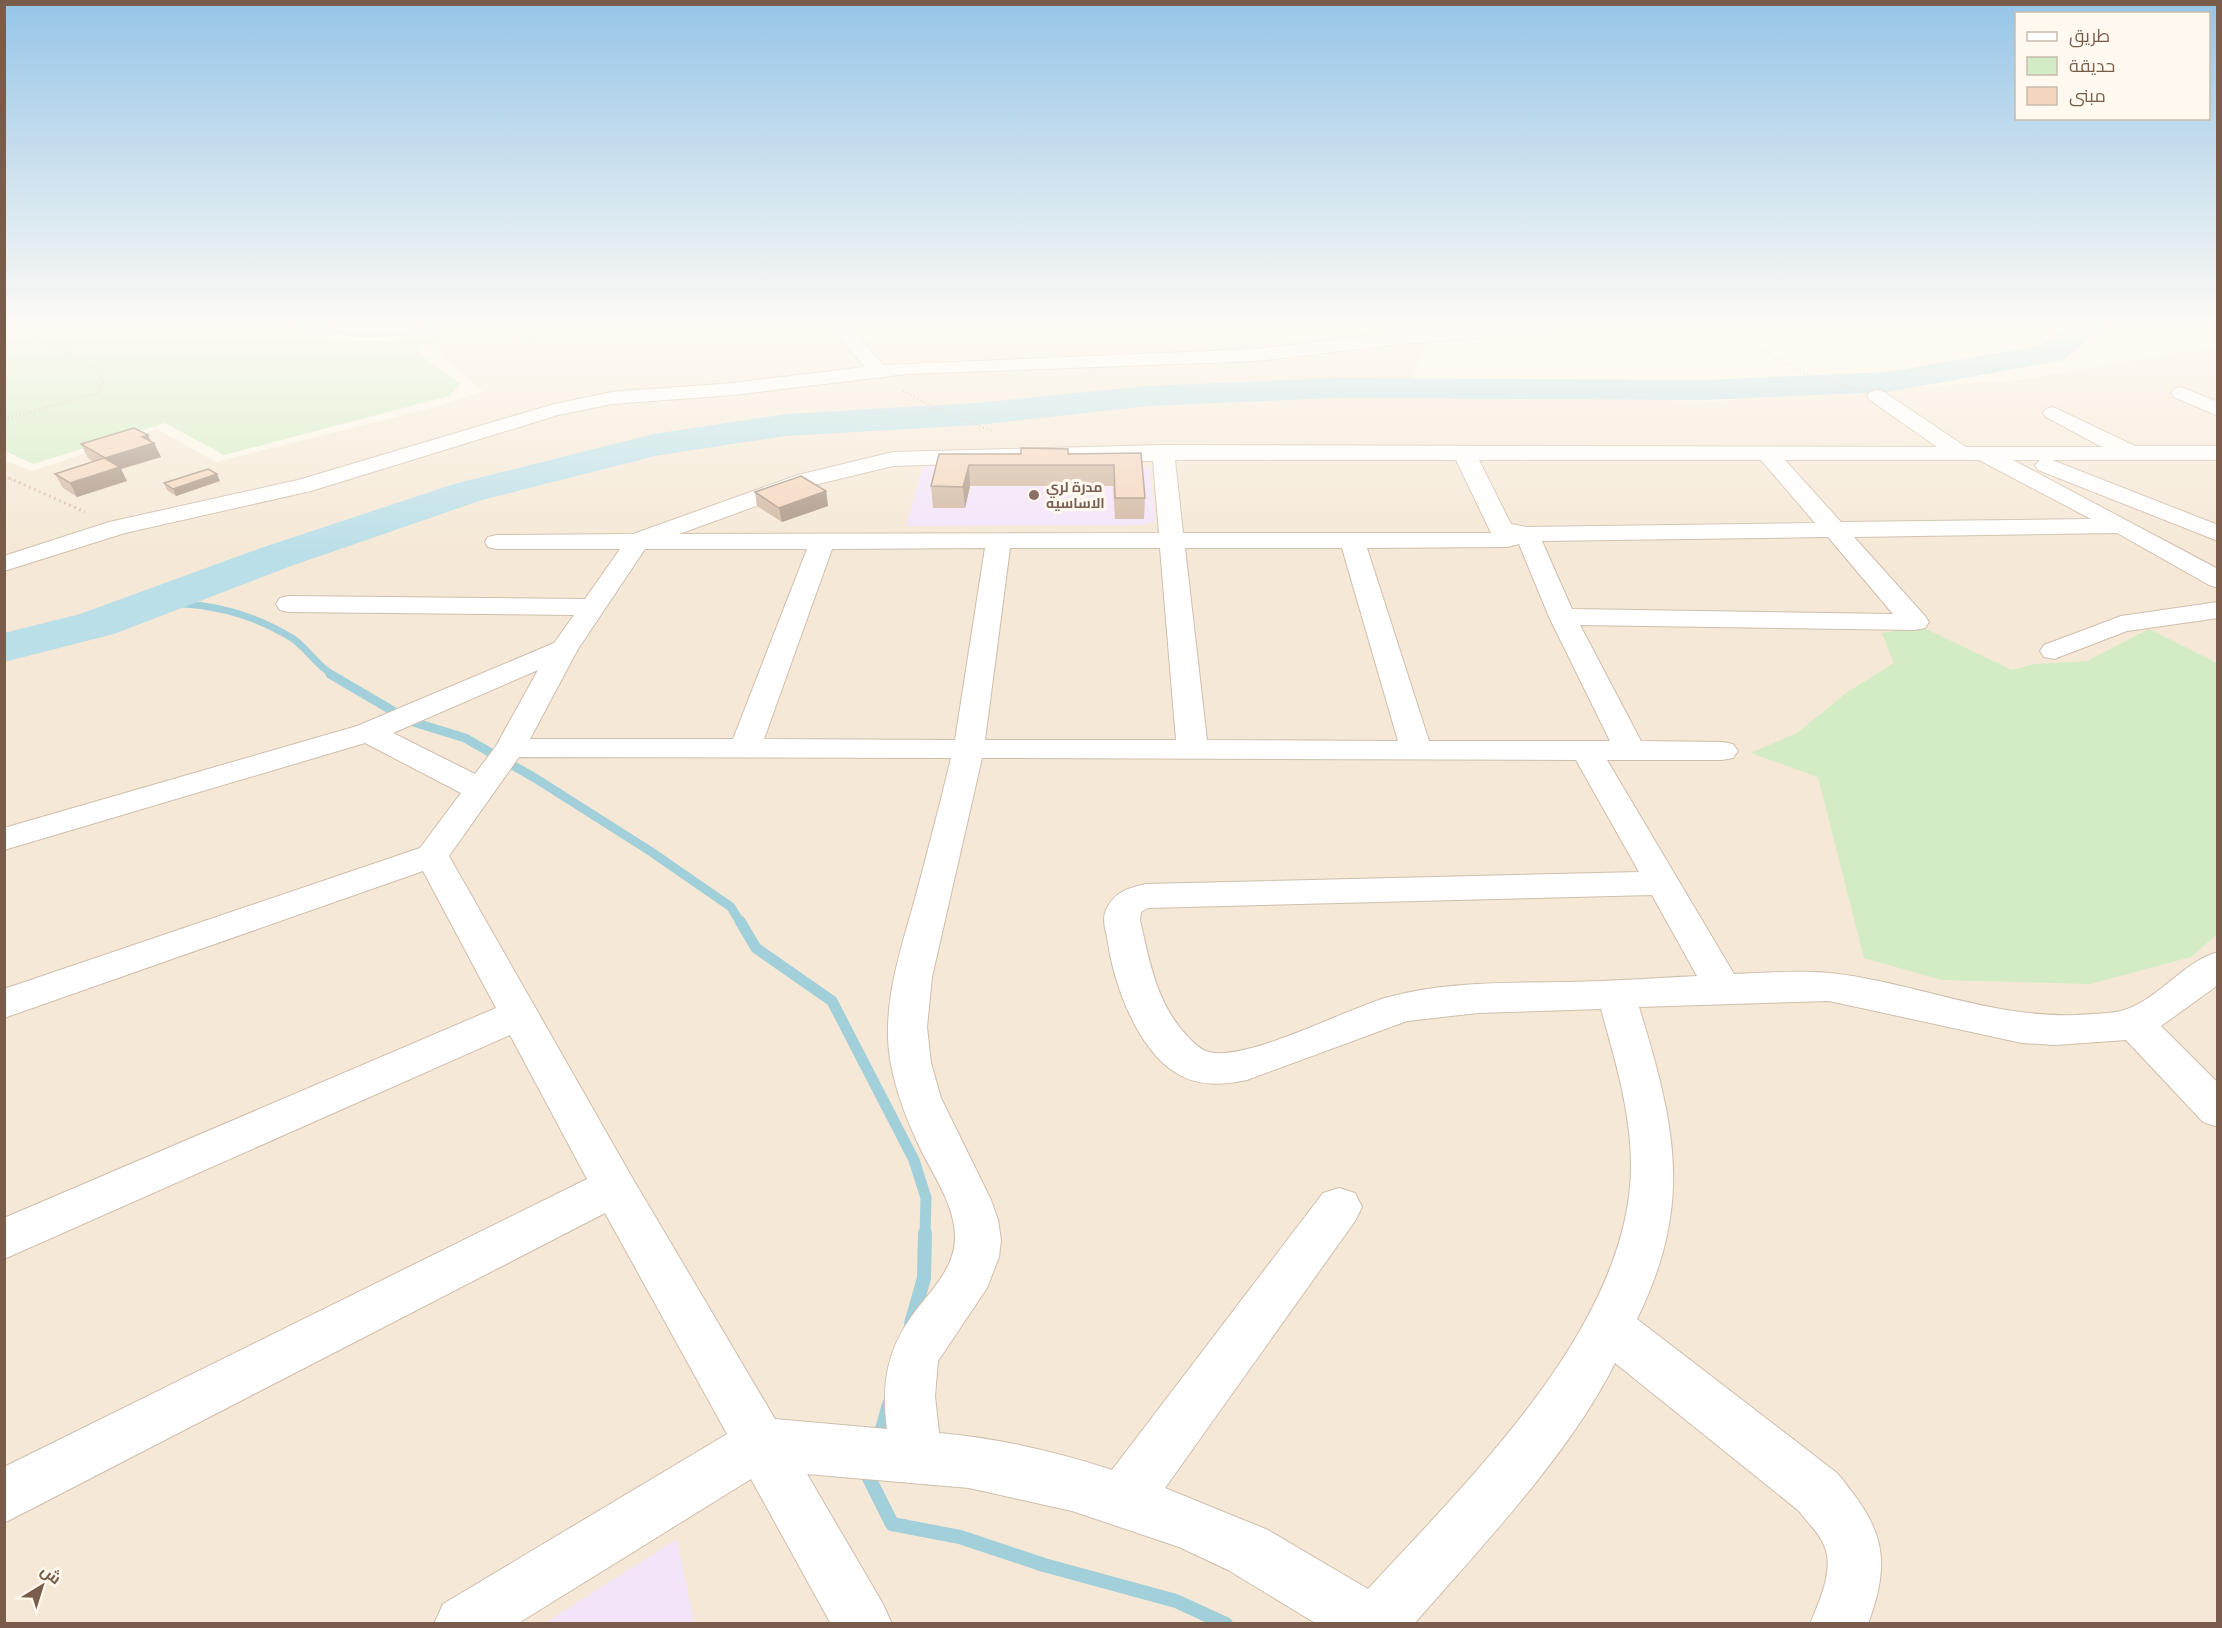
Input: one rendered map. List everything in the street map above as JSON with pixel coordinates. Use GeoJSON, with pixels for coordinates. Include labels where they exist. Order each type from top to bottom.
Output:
{"type":"FeatureCollection","features":[{"type":"Feature","properties":{"kind":"street"},"geometry":{"type":"LineString","coordinates":[[4,564],[118,527],[303,486],[554,410],[607,400]]}},
{"type":"Feature","properties":{"kind":"street"},"geometry":{"type":"LineString","coordinates":[[1884,400],[1970,452],[2079,503],[2217,580]]}},
{"type":"Feature","properties":{"kind":"street"},"geometry":{"type":"LineString","coordinates":[[2196,400],[2217,410]]}},
{"type":"Feature","properties":{"kind":"street"},"geometry":{"type":"LineString","coordinates":[[2053,413],[2130,453]]}},
{"type":"Feature","properties":{"kind":"street"},"geometry":{"type":"LineString","coordinates":[[1163,452],[1192,748]]}},
{"type":"Feature","properties":{"kind":"street"},"geometry":{"type":"LineString","coordinates":[[4,1004],[432,856],[510,748],[564,649],[638,541],[806,480],[893,459],[1044,454],[1163,452],[1769,455],[2014,452],[2214,454]]}},
{"type":"Feature","properties":{"kind":"street"},"geometry":{"type":"LineString","coordinates":[[2014,452],[2217,534]]}},
{"type":"Feature","properties":{"kind":"street"},"geometry":{"type":"LineString","coordinates":[[1465,455],[1562,617],[1630,751]]}},
{"type":"Feature","properties":{"kind":"street"},"geometry":{"type":"LineString","coordinates":[[1562,617],[1915,622],[1769,455]]}},
{"type":"Feature","properties":{"kind":"street"},"geometry":{"type":"LineString","coordinates":[[2079,503],[2126,497]]}},
{"type":"Feature","properties":{"kind":"street"},"geometry":{"type":"LineString","coordinates":[[497,542],[1352,540],[1512,535],[2122,526]]}},
{"type":"Feature","properties":{"kind":"street"},"geometry":{"type":"LineString","coordinates":[[746,749],[822,540]]}},
{"type":"Feature","properties":{"kind":"street"},"geometry":{"type":"LineString","coordinates":[[916,1457],[910,1391],[914,1360],[969,1275],[978,1242],[977,1224],[972,1209],[929,1123],[918,1091],[910,1059],[907,1028],[909,999],[969,749],[999,540]]}},
{"type":"Feature","properties":{"kind":"street"},"geometry":{"type":"LineString","coordinates":[[1352,540],[1417,752]]}},
{"type":"Feature","properties":{"kind":"street"},"geometry":{"type":"LineString","coordinates":[[289,604],[592,607]]}},
{"type":"Feature","properties":{"kind":"street"},"geometry":{"type":"LineString","coordinates":[[2054,651],[2121,624],[2217,610]]}},
{"type":"Feature","properties":{"kind":"street"},"geometry":{"type":"LineString","coordinates":[[4,839],[368,732],[564,649]]}},
{"type":"Feature","properties":{"kind":"street"},"geometry":{"type":"LineString","coordinates":[[368,732],[479,789]]}},
{"type":"Feature","properties":{"kind":"street"},"geometry":{"type":"LineString","coordinates":[[510,748],[1722,751]]}},
{"type":"Feature","properties":{"kind":"street"},"geometry":{"type":"LineString","coordinates":[[1586,750],[1724,990]]}},
{"type":"Feature","properties":{"kind":"street"},"geometry":{"type":"LineString","coordinates":[[432,856],[521,1014],[614,1187],[863,1623]]}},
{"type":"Feature","properties":{"kind":"street"},"geometry":{"type":"LineString","coordinates":[[1664,883],[1146,896],[1130,902],[1122,914],[1132,973],[1155,1020],[1179,1054],[1205,1068],[1235,1069],[1378,1014],[1407,1007],[1468,1000],[1829,987],[1896,1000],[1966,1020],[2036,1030],[2071,1031],[2133,1022],[2188,988],[2217,965]]}},
{"type":"Feature","properties":{"kind":"street"},"geometry":{"type":"LineString","coordinates":[[463,1623],[759,1444],[969,1462],[1020,1472],[1124,1499],[1186,1522],[1248,1550],[1373,1623],[1511,1470],[1591,1359],[1640,1255],[1649,1215],[1653,1168],[1646,1112],[1616,994]]}},
{"type":"Feature","properties":{"kind":"street"},"geometry":{"type":"LineString","coordinates":[[4,1239],[521,1014]]}},
{"type":"Feature","properties":{"kind":"street"},"geometry":{"type":"LineString","coordinates":[[2133,1022],[2217,1110]]}},
{"type":"Feature","properties":{"kind":"street"},"geometry":{"type":"LineString","coordinates":[[4,1496],[614,1187]]}},
{"type":"Feature","properties":{"kind":"street"},"geometry":{"type":"LineString","coordinates":[[1124,1499],[1339,1207]]}},
{"type":"Feature","properties":{"kind":"street"},"geometry":{"type":"LineString","coordinates":[[1607,1326],[1818,1492],[1835,1511],[1847,1532],[1855,1553],[1857,1574],[1839,1623]]}},
{"type":"Feature","properties":{"kind":"path"},"geometry":{"type":"LineString","coordinates":[[4,419],[74,400]]}},
{"type":"Feature","properties":{"kind":"path"},"geometry":{"type":"LineString","coordinates":[[920,400],[1044,454]]}},
{"type":"Feature","properties":{"kind":"path"},"geometry":{"type":"LineString","coordinates":[[4,476],[118,527]]}},
{"type":"Feature","properties":{"kind":"shaded area"},"geometry":{"type":"Polygon","coordinates":[[[456,400],[2217,400],[2217,1623],[5,1623],[4,460],[32,471],[157,429],[216,462],[456,400]]]}},
{"type":"Feature","properties":{"kind":"shaded area","name":"مدرة لري الاساسیه"},"geometry":{"type":"Polygon","coordinates":[[[1138,465],[1150,469],[1155,521],[1143,525],[906,526],[923,466],[1138,465]]]}},
{"type":"Feature","properties":{"kind":"shaded area"},"geometry":{"type":"Polygon","coordinates":[[[677,1539],[694,1623],[545,1623],[677,1539]]]}},
{"type":"Feature","properties":{"kind":"green space"},"geometry":{"type":"Polygon","coordinates":[[[5,400],[434,400],[224,455],[165,423],[33,464],[5,451],[5,400]]]}},
{"type":"Feature","properties":{"kind":"green space"},"geometry":{"type":"Polygon","coordinates":[[[1922,627],[2012,670],[2035,664],[2087,661],[2149,629],[2217,663],[2217,934],[2191,957],[2090,984],[1942,980],[1864,958],[1818,777],[1751,753],[1797,733],[1846,693],[1894,663],[1882,633],[1922,627]]]}},
{"type":"Feature","properties":{"kind":"building"},"geometry":{"type":"Polygon","coordinates":[[[134,428],[148,435],[142,437],[154,443],[105,458],[81,444],[134,428]]]}},
{"type":"Feature","properties":{"kind":"building"},"geometry":{"type":"Polygon","coordinates":[[[1021,448],[1068,449],[1068,454],[1141,453],[1145,498],[1115,498],[1114,465],[969,465],[963,487],[931,486],[939,454],[1021,454],[1021,448]]]}},
{"type":"Feature","properties":{"kind":"building"},"geometry":{"type":"Polygon","coordinates":[[[104,458],[120,467],[70,483],[55,474],[104,458]]]}},
{"type":"Feature","properties":{"kind":"building"},"geometry":{"type":"Polygon","coordinates":[[[208,469],[217,474],[173,489],[164,483],[208,469]]]}},
{"type":"Feature","properties":{"kind":"building"},"geometry":{"type":"Polygon","coordinates":[[[801,476],[826,491],[779,508],[755,492],[801,476]]]}},
{"type":"Feature","properties":{"kind":"waterway"},"geometry":{"type":"LineString","coordinates":[[4,648],[97,624],[276,557],[468,492],[654,445],[786,425],[977,414],[1109,400]]}},
{"type":"Feature","properties":{"kind":"waterway"},"geometry":{"type":"LineString","coordinates":[[151,604],[206,606],[259,621],[292,638],[333,675]]}},
{"type":"Feature","properties":{"kind":"waterway"},"geometry":{"type":"LineString","coordinates":[[330,674],[410,721],[465,738],[535,778],[650,851],[731,907],[740,922]]}},
{"type":"Feature","properties":{"kind":"waterway"},"geometry":{"type":"LineString","coordinates":[[740,921],[756,948],[832,1001],[914,1160],[926,1198],[925,1235]]}},
{"type":"Feature","properties":{"kind":"waterway"},"geometry":{"type":"LineString","coordinates":[[911,1324],[924,1278],[925,1233]]}},
{"type":"Feature","properties":{"kind":"waterway"},"geometry":{"type":"LineString","coordinates":[[879,1440],[889,1404]]}},
{"type":"Feature","properties":{"kind":"waterway"},"geometry":{"type":"LineString","coordinates":[[870,1470],[868,1476],[892,1524],[960,1537],[1044,1565],[1176,1601],[1226,1624]]}},
{"type":"Feature","properties":{"kind":"place","name":"مدرة لري الاساسیه"},"geometry":{"type":"Point","coordinates":[1034,495]}}]}
